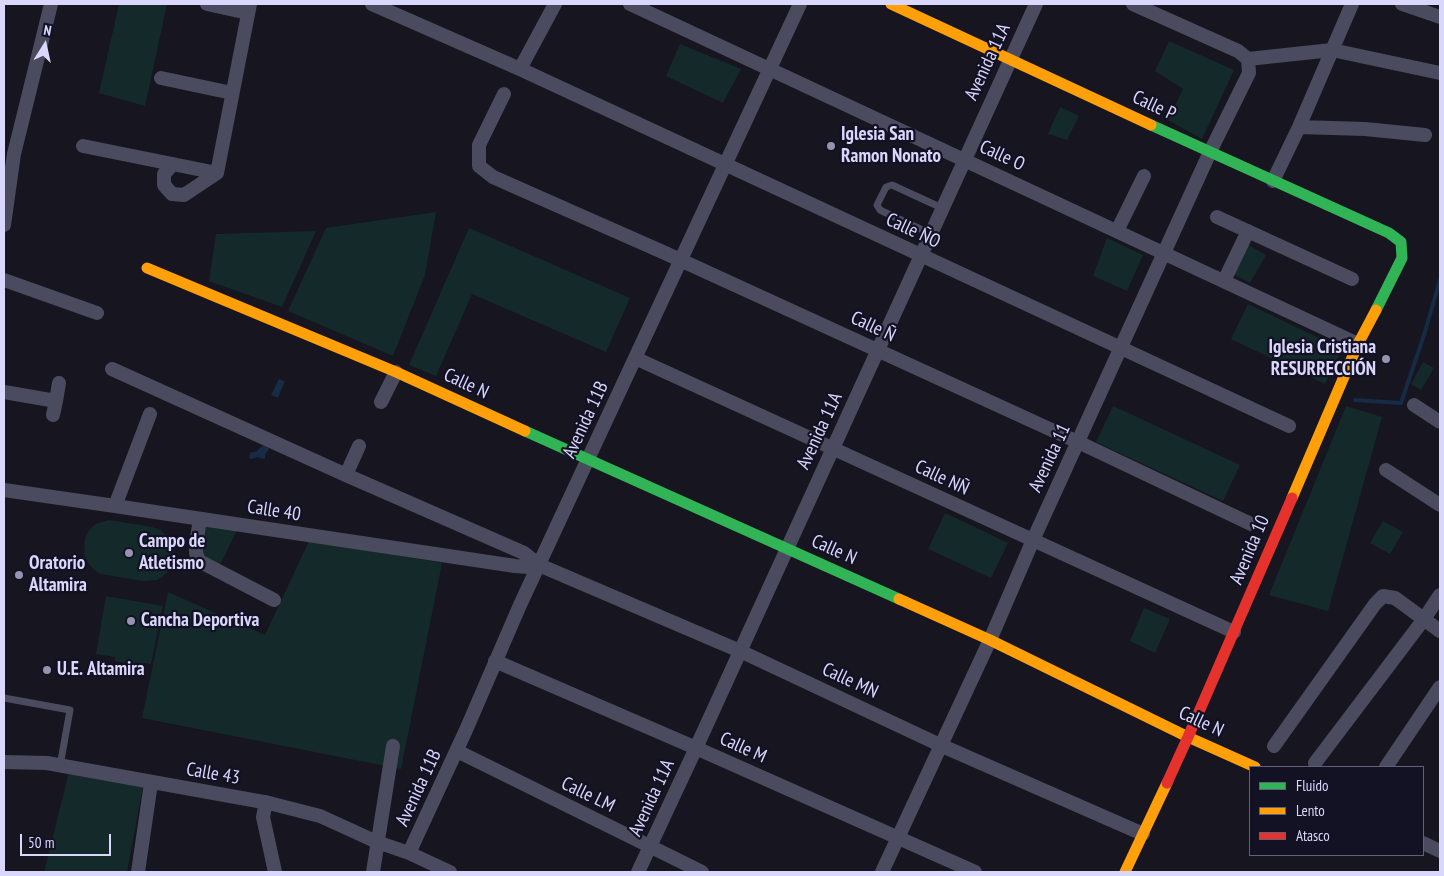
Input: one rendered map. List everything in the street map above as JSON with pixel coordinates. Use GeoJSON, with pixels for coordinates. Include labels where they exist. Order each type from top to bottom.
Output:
{"type":"FeatureCollection","features":[{"type":"Feature","properties":{"kind":"street"},"geometry":{"type":"LineString","coordinates":[[4,225],[14,154],[51,4]]}},
{"type":"Feature","properties":{"kind":"street"},"geometry":{"type":"LineString","coordinates":[[173,164],[164,174],[164,185],[172,194],[184,195],[217,173],[249,8],[207,4]]}},
{"type":"Feature","properties":{"kind":"street","name":"Calle ÑO"},"geometry":{"type":"LineString","coordinates":[[372,4],[520,69],[1289,426]]}},
{"type":"Feature","properties":{"kind":"street"},"geometry":{"type":"LineString","coordinates":[[520,69],[555,4]]}},
{"type":"Feature","properties":{"kind":"street","name":"Calle O"},"geometry":{"type":"LineString","coordinates":[[630,4],[1358,344]]}},
{"type":"Feature","properties":{"kind":"street","name":"Avenida 11B"},"geometry":{"type":"LineString","coordinates":[[409,853],[457,751],[495,661],[539,565],[800,4]]}},
{"type":"Feature","properties":{"kind":"street","name":"Calle P"},"geometry":{"type":"LineString","coordinates":[[891,4],[1273,181],[1389,232],[1401,242]]}},
{"type":"Feature","properties":{"kind":"street","name":"Avenida 11A"},"geometry":{"type":"LineString","coordinates":[[638,872],[1036,4]]}},
{"type":"Feature","properties":{"kind":"street"},"geometry":{"type":"LineString","coordinates":[[1133,4],[1238,50],[1248,59],[1332,50],[1440,73]]}},
{"type":"Feature","properties":{"kind":"street"},"geometry":{"type":"LineString","coordinates":[[1273,181],[1299,127],[1352,4]]}},
{"type":"Feature","properties":{"kind":"street"},"geometry":{"type":"LineString","coordinates":[[1402,4],[1440,18]]}},
{"type":"Feature","properties":{"kind":"street","name":"Avenida 11"},"geometry":{"type":"LineString","coordinates":[[882,872],[990,640],[1210,152],[1250,73],[1248,59]]}},
{"type":"Feature","properties":{"kind":"street"},"geometry":{"type":"LineString","coordinates":[[161,78],[232,93]]}},
{"type":"Feature","properties":{"kind":"street","name":"Calle Ñ"},"geometry":{"type":"LineString","coordinates":[[504,94],[478,145],[479,166],[494,177],[878,350],[1250,524]]}},
{"type":"Feature","properties":{"kind":"street"},"geometry":{"type":"LineString","coordinates":[[1299,127],[1365,129],[1425,135]]}},
{"type":"Feature","properties":{"kind":"street"},"geometry":{"type":"LineString","coordinates":[[83,146],[217,173]]}},
{"type":"Feature","properties":{"kind":"street"},"geometry":{"type":"LineString","coordinates":[[1117,231],[1144,176]]}},
{"type":"Feature","properties":{"kind":"street"},"geometry":{"type":"LineString","coordinates":[[1217,217],[1352,279]]}},
{"type":"Feature","properties":{"kind":"street"},"geometry":{"type":"LineString","coordinates":[[1224,281],[1248,231]]}},
{"type":"Feature","properties":{"kind":"street","name":"Avenida 10"},"geometry":{"type":"LineString","coordinates":[[1125,872],[1188,738],[1358,344],[1402,258],[1401,242]]}},
{"type":"Feature","properties":{"kind":"street","name":"Calle N"},"geometry":{"type":"LineString","coordinates":[[146,268],[396,372],[990,640],[1188,738],[1253,766]]}},
{"type":"Feature","properties":{"kind":"street"},"geometry":{"type":"LineString","coordinates":[[4,280],[97,313]]}},
{"type":"Feature","properties":{"kind":"street","name":"Calle NÑ"},"geometry":{"type":"LineString","coordinates":[[635,358],[1234,632]]}},
{"type":"Feature","properties":{"kind":"street"},"geometry":{"type":"LineString","coordinates":[[112,369],[524,553],[539,565]]}},
{"type":"Feature","properties":{"kind":"street"},"geometry":{"type":"LineString","coordinates":[[381,402],[396,372]]}},
{"type":"Feature","properties":{"kind":"street"},"geometry":{"type":"LineString","coordinates":[[4,392],[54,408],[59,383]]}},
{"type":"Feature","properties":{"kind":"street"},"geometry":{"type":"LineString","coordinates":[[1414,405],[1440,422]]}},
{"type":"Feature","properties":{"kind":"street"},"geometry":{"type":"LineString","coordinates":[[115,506],[150,414]]}},
{"type":"Feature","properties":{"kind":"street"},"geometry":{"type":"LineString","coordinates":[[346,475],[359,446]]}},
{"type":"Feature","properties":{"kind":"street"},"geometry":{"type":"LineString","coordinates":[[1386,470],[1440,505]]}},
{"type":"Feature","properties":{"kind":"street","name":"Calle 40"},"geometry":{"type":"LineString","coordinates":[[4,490],[515,566],[528,567],[539,565]]}},
{"type":"Feature","properties":{"kind":"street"},"geometry":{"type":"LineString","coordinates":[[200,519],[196,553],[199,561],[274,600]]}},
{"type":"Feature","properties":{"kind":"street","name":"Calle MN"},"geometry":{"type":"LineString","coordinates":[[539,565],[740,650],[940,745],[1143,834]]}},
{"type":"Feature","properties":{"kind":"street"},"geometry":{"type":"LineString","coordinates":[[1315,764],[1440,595]]}},
{"type":"Feature","properties":{"kind":"street"},"geometry":{"type":"LineString","coordinates":[[1274,746],[1383,596],[1395,598],[1440,631]]}},
{"type":"Feature","properties":{"kind":"street","name":"Calle M"},"geometry":{"type":"LineString","coordinates":[[495,661],[975,872]]}},
{"type":"Feature","properties":{"kind":"street"},"geometry":{"type":"LineString","coordinates":[[1387,766],[1440,687]]}},
{"type":"Feature","properties":{"kind":"street","name":"Avenida 11B"},"geometry":{"type":"LineString","coordinates":[[373,872],[393,746]]}},
{"type":"Feature","properties":{"kind":"street","name":"Calle LM"},"geometry":{"type":"LineString","coordinates":[[457,751],[702,872]]}},
{"type":"Feature","properties":{"kind":"street","name":"Calle 43"},"geometry":{"type":"LineString","coordinates":[[4,762],[47,763],[266,802],[320,816],[450,872]]}},
{"type":"Feature","properties":{"kind":"street"},"geometry":{"type":"LineString","coordinates":[[138,872],[151,783]]}},
{"type":"Feature","properties":{"kind":"street"},"geometry":{"type":"LineString","coordinates":[[266,802],[264,816],[275,872]]}},
{"type":"Feature","properties":{"kind":"street"},"geometry":{"type":"LineString","coordinates":[[1424,843],[1440,851]]}},
{"type":"Feature","properties":{"kind":"lane"},"geometry":{"type":"LineString","coordinates":[[931,234],[880,210],[877,205],[886,187],[892,185],[942,208]]}},
{"type":"Feature","properties":{"kind":"lane"},"geometry":{"type":"LineString","coordinates":[[4,698],[70,710],[60,766]]}},
{"type":"Feature","properties":{"kind":"green space"},"geometry":{"type":"Polygon","coordinates":[[[119,4],[167,4],[145,106],[99,93],[119,4]]]}},
{"type":"Feature","properties":{"kind":"green space"},"geometry":{"type":"Polygon","coordinates":[[[1169,41],[1234,70],[1202,139],[1168,120],[1183,89],[1155,71],[1169,41]]]}},
{"type":"Feature","properties":{"kind":"green space"},"geometry":{"type":"Polygon","coordinates":[[[680,44],[741,69],[723,103],[666,76],[680,44]]]}},
{"type":"Feature","properties":{"kind":"green space"},"geometry":{"type":"Polygon","coordinates":[[[1060,107],[1079,116],[1067,140],[1048,134],[1060,107]]]}},
{"type":"Feature","properties":{"kind":"green space"},"geometry":{"type":"Polygon","coordinates":[[[436,212],[425,275],[393,356],[288,311],[326,228],[436,212]]]}},
{"type":"Feature","properties":{"kind":"green space"},"geometry":{"type":"Polygon","coordinates":[[[469,228],[630,298],[606,352],[472,294],[436,376],[409,365],[469,228]]]}},
{"type":"Feature","properties":{"kind":"green space"},"geometry":{"type":"Polygon","coordinates":[[[316,231],[282,307],[209,281],[216,234],[316,231]]]}},
{"type":"Feature","properties":{"kind":"green space"},"geometry":{"type":"Polygon","coordinates":[[[1107,238],[1143,255],[1127,291],[1093,276],[1107,238]]]}},
{"type":"Feature","properties":{"kind":"green space"},"geometry":{"type":"Polygon","coordinates":[[[1245,243],[1266,255],[1250,283],[1231,273],[1245,243]]]}},
{"type":"Feature","properties":{"kind":"green space"},"geometry":{"type":"Polygon","coordinates":[[[1248,304],[1342,349],[1325,384],[1231,339],[1248,304]]]}},
{"type":"Feature","properties":{"kind":"green space"},"geometry":{"type":"Polygon","coordinates":[[[1423,362],[1434,368],[1421,390],[1411,384],[1423,362]]]}},
{"type":"Feature","properties":{"kind":"green space"},"geometry":{"type":"Polygon","coordinates":[[[1113,406],[1240,465],[1223,501],[1096,442],[1113,406]]]}},
{"type":"Feature","properties":{"kind":"green space"},"geometry":{"type":"Polygon","coordinates":[[[1346,406],[1382,417],[1328,611],[1269,595],[1346,406]]]}},
{"type":"Feature","properties":{"kind":"green space"},"geometry":{"type":"Polygon","coordinates":[[[945,513],[1008,543],[991,578],[928,549],[945,513]]]}},
{"type":"Feature","properties":{"kind":"green space","name":"Campo de Atletismo"},"geometry":{"type":"Polygon","coordinates":[[[109,520],[152,527],[169,537],[173,543],[174,551],[173,559],[167,572],[157,580],[143,581],[101,574],[94,570],[84,555],[85,538],[89,530],[96,524],[109,520]]]}},
{"type":"Feature","properties":{"kind":"green space"},"geometry":{"type":"Polygon","coordinates":[[[198,520],[239,526],[220,565],[194,553],[198,520]]]}},
{"type":"Feature","properties":{"kind":"green space"},"geometry":{"type":"Polygon","coordinates":[[[1383,521],[1403,532],[1390,554],[1370,543],[1383,521]]]}},
{"type":"Feature","properties":{"kind":"green space"},"geometry":{"type":"Polygon","coordinates":[[[309,541],[442,563],[401,769],[142,718],[168,592],[265,635],[309,541]]]}},
{"type":"Feature","properties":{"kind":"green space","name":"Cancha Deportiva"},"geometry":{"type":"Polygon","coordinates":[[[106,596],[163,606],[151,664],[144,663],[143,666],[115,661],[115,657],[96,654],[106,596]]]}},
{"type":"Feature","properties":{"kind":"green space"},"geometry":{"type":"Polygon","coordinates":[[[1144,608],[1170,619],[1155,653],[1130,641],[1144,608]]]}},
{"type":"Feature","properties":{"kind":"green space"},"geometry":{"type":"Polygon","coordinates":[[[70,768],[144,781],[127,872],[44,872],[70,768]]]}},
{"type":"Feature","properties":{"kind":"water"},"geometry":{"type":"Polygon","coordinates":[[[279,379],[285,381],[278,398],[271,395],[279,379]]]}},
{"type":"Feature","properties":{"kind":"water"},"geometry":{"type":"Polygon","coordinates":[[[262,446],[269,448],[265,458],[249,458],[250,453],[257,451],[262,446]]]}},
{"type":"Feature","properties":{"kind":"waterway"},"geometry":{"type":"LineString","coordinates":[[1355,400],[1401,403],[1440,280]]}},
{"type":"Feature","properties":{"kind":"traffic: fast"},"geometry":{"type":"LineString","coordinates":[[1151,125],[1389,233],[1401,242],[1402,258],[1376,310]]}},
{"type":"Feature","properties":{"kind":"traffic: fast"},"geometry":{"type":"LineString","coordinates":[[525,431],[899,599]]}},
{"type":"Feature","properties":{"kind":"traffic: slow"},"geometry":{"type":"LineString","coordinates":[[891,4],[1151,125]]}},
{"type":"Feature","properties":{"kind":"traffic: slow"},"geometry":{"type":"LineString","coordinates":[[147,268],[396,372],[525,431]]}},
{"type":"Feature","properties":{"kind":"traffic: slow"},"geometry":{"type":"LineString","coordinates":[[1292,498],[1358,344],[1376,310]]}},
{"type":"Feature","properties":{"kind":"traffic: slow"},"geometry":{"type":"LineString","coordinates":[[899,599],[990,640],[1188,737],[1253,766]]}},
{"type":"Feature","properties":{"kind":"traffic: slow"},"geometry":{"type":"LineString","coordinates":[[1125,872],[1167,783]]}},
{"type":"Feature","properties":{"kind":"traffic: jam"},"geometry":{"type":"LineString","coordinates":[[1167,783],[1292,498]]}},
{"type":"Feature","properties":{"kind":"place","name":"Iglesia San Ramon Nonato"},"geometry":{"type":"Point","coordinates":[831,146]}},
{"type":"Feature","properties":{"kind":"place","name":"Iglesia Cristiana RESURRECCIÓN"},"geometry":{"type":"Point","coordinates":[1386,359]}},
{"type":"Feature","properties":{"kind":"place","name":"Campo de Atletismo"},"geometry":{"type":"Point","coordinates":[129,553]}},
{"type":"Feature","properties":{"kind":"place","name":"Oratorio Altamira"},"geometry":{"type":"Point","coordinates":[19,575]}},
{"type":"Feature","properties":{"kind":"place","name":"Cancha Deportiva"},"geometry":{"type":"Point","coordinates":[131,621]}},
{"type":"Feature","properties":{"kind":"place","name":"U.E. Altamira"},"geometry":{"type":"Point","coordinates":[47,670]}}]}
